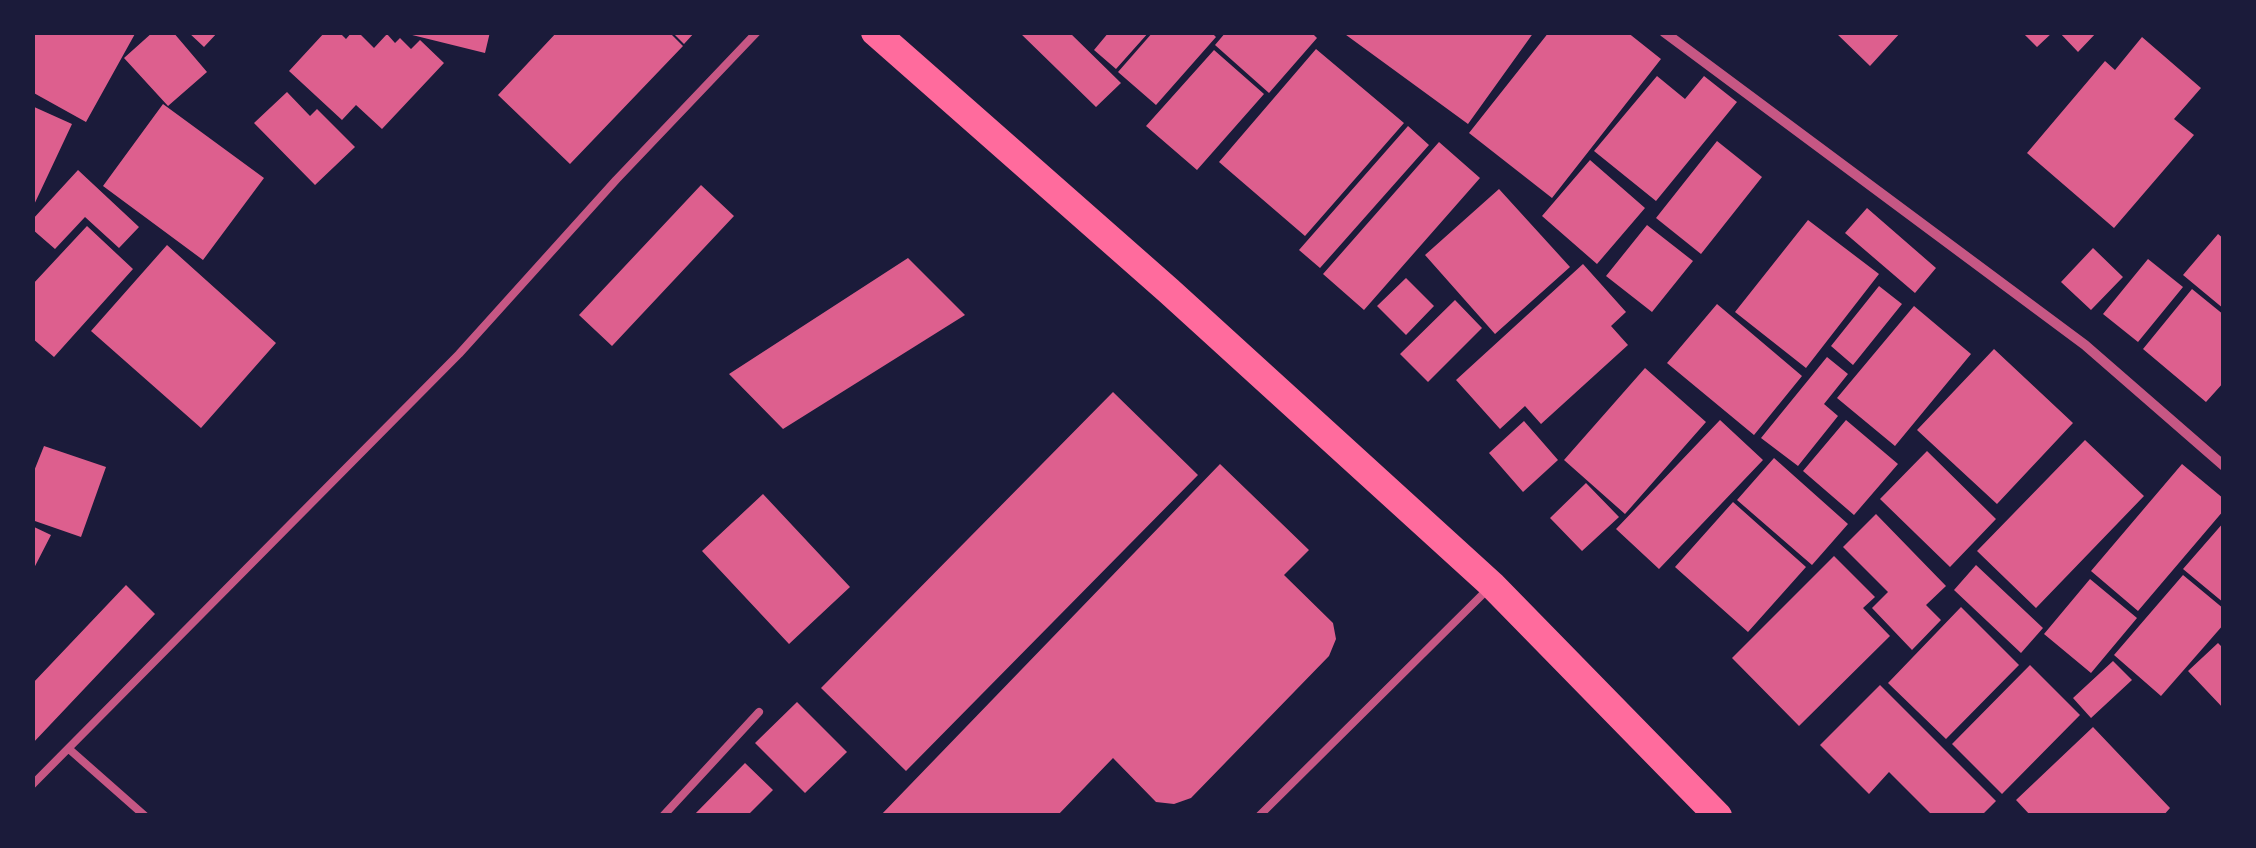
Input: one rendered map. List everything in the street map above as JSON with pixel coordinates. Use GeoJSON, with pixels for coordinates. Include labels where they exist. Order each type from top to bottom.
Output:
{"type":"FeatureCollection","features":[{"type":"Feature","properties":{"kind":"highway"},"geometry":{"type":"LineString","coordinates":[[875,32],[1492,585],[1718,816]]}},
{"type":"Feature","properties":{"kind":"street"},"geometry":{"type":"LineString","coordinates":[[1664,32],[2085,345],[2224,466]]}},
{"type":"Feature","properties":{"kind":"lane"},"geometry":{"type":"LineString","coordinates":[[32,785],[459,354],[757,32]]}},
{"type":"Feature","properties":{"kind":"lane"},"geometry":{"type":"LineString","coordinates":[[1259,816],[1492,585]]}},
{"type":"Feature","properties":{"kind":"lane"},"geometry":{"type":"LineString","coordinates":[[662,816],[759,712]]}},
{"type":"Feature","properties":{"kind":"lane"},"geometry":{"type":"LineString","coordinates":[[69,749],[146,816]]}},
{"type":"Feature","properties":{"kind":"building"},"geometry":{"type":"Polygon","coordinates":[[[32,32],[136,32],[86,122],[32,92],[32,32]]]}},
{"type":"Feature","properties":{"kind":"building"},"geometry":{"type":"Polygon","coordinates":[[[153,32],[173,32],[207,72],[168,106],[124,58],[153,32]]]}},
{"type":"Feature","properties":{"kind":"building"},"geometry":{"type":"Polygon","coordinates":[[[188,32],[218,32],[204,47],[188,32]]]}},
{"type":"Feature","properties":{"kind":"building"},"geometry":{"type":"Polygon","coordinates":[[[325,32],[339,32],[346,39],[352,32],[358,32],[374,48],[387,34],[395,43],[400,38],[411,49],[420,40],[444,63],[382,129],[356,105],[342,120],[289,71],[325,32]]]}},
{"type":"Feature","properties":{"kind":"building"},"geometry":{"type":"Polygon","coordinates":[[[400,32],[490,32],[485,53],[400,32]]]}},
{"type":"Feature","properties":{"kind":"building"},"geometry":{"type":"Polygon","coordinates":[[[557,32],[669,32],[683,46],[570,164],[498,95],[557,32]]]}},
{"type":"Feature","properties":{"kind":"building"},"geometry":{"type":"Polygon","coordinates":[[[672,32],[695,32],[684,44],[672,32]]]}},
{"type":"Feature","properties":{"kind":"building"},"geometry":{"type":"Polygon","coordinates":[[[1019,32],[1069,32],[1121,83],[1096,107],[1019,32]]]}},
{"type":"Feature","properties":{"kind":"building"},"geometry":{"type":"Polygon","coordinates":[[[1109,32],[1149,32],[1116,69],[1094,50],[1109,32]]]}},
{"type":"Feature","properties":{"kind":"building"},"geometry":{"type":"Polygon","coordinates":[[[1153,32],[1211,32],[1216,37],[1156,105],[1118,72],[1153,32]]]}},
{"type":"Feature","properties":{"kind":"building"},"geometry":{"type":"Polygon","coordinates":[[[1226,32],[1311,32],[1317,38],[1269,93],[1215,45],[1226,32]]]}},
{"type":"Feature","properties":{"kind":"building"},"geometry":{"type":"Polygon","coordinates":[[[1342,32],[1534,32],[1468,124],[1342,32]]]}},
{"type":"Feature","properties":{"kind":"building"},"geometry":{"type":"Polygon","coordinates":[[[1549,32],[1627,32],[1661,59],[1552,198],[1469,133],[1549,32]]]}},
{"type":"Feature","properties":{"kind":"building"},"geometry":{"type":"Polygon","coordinates":[[[1835,32],[1901,32],[1870,66],[1835,32]]]}},
{"type":"Feature","properties":{"kind":"building"},"geometry":{"type":"Polygon","coordinates":[[[2022,32],[2053,32],[2037,47],[2022,32]]]}},
{"type":"Feature","properties":{"kind":"building"},"geometry":{"type":"Polygon","coordinates":[[[2059,32],[2097,32],[2078,52],[2059,32]]]}},
{"type":"Feature","properties":{"kind":"building"},"geometry":{"type":"Polygon","coordinates":[[[2142,37],[2201,88],[2174,119],[2194,135],[2114,228],[2027,153],[2105,61],[2115,70],[2142,37]]]}},
{"type":"Feature","properties":{"kind":"building"},"geometry":{"type":"Polygon","coordinates":[[[1316,49],[1404,123],[1305,236],[1219,162],[1316,49]]]}},
{"type":"Feature","properties":{"kind":"building"},"geometry":{"type":"Polygon","coordinates":[[[1214,50],[1264,94],[1197,170],[1146,126],[1214,50]]]}},
{"type":"Feature","properties":{"kind":"building"},"geometry":{"type":"Polygon","coordinates":[[[1657,76],[1685,99],[1704,76],[1737,102],[1656,201],[1594,151],[1657,76]]]}},
{"type":"Feature","properties":{"kind":"building"},"geometry":{"type":"Polygon","coordinates":[[[287,92],[310,116],[317,109],[355,147],[315,185],[254,123],[287,92]]]}},
{"type":"Feature","properties":{"kind":"building"},"geometry":{"type":"Polygon","coordinates":[[[163,104],[264,178],[203,260],[103,186],[163,104]]]}},
{"type":"Feature","properties":{"kind":"building"},"geometry":{"type":"Polygon","coordinates":[[[32,106],[72,124],[32,209],[32,106]]]}},
{"type":"Feature","properties":{"kind":"building"},"geometry":{"type":"Polygon","coordinates":[[[1408,126],[1429,145],[1320,268],[1299,250],[1408,126]]]}},
{"type":"Feature","properties":{"kind":"building"},"geometry":{"type":"Polygon","coordinates":[[[1717,141],[1762,177],[1701,254],[1656,218],[1717,141]]]}},
{"type":"Feature","properties":{"kind":"building"},"geometry":{"type":"Polygon","coordinates":[[[1439,142],[1480,178],[1364,310],[1323,274],[1439,142]]]}},
{"type":"Feature","properties":{"kind":"building"},"geometry":{"type":"Polygon","coordinates":[[[1590,160],[1645,208],[1597,264],[1542,216],[1590,160]]]}},
{"type":"Feature","properties":{"kind":"building"},"geometry":{"type":"Polygon","coordinates":[[[78,170],[139,227],[119,248],[85,217],[55,249],[32,229],[32,220],[78,170]]]}},
{"type":"Feature","properties":{"kind":"building"},"geometry":{"type":"Polygon","coordinates":[[[701,185],[734,216],[612,346],[579,315],[701,185]]]}},
{"type":"Feature","properties":{"kind":"building"},"geometry":{"type":"Polygon","coordinates":[[[1499,189],[1570,267],[1495,334],[1425,255],[1499,189]]]}},
{"type":"Feature","properties":{"kind":"building"},"geometry":{"type":"Polygon","coordinates":[[[1867,208],[1936,268],[1915,293],[1845,233],[1867,208]]]}},
{"type":"Feature","properties":{"kind":"building"},"geometry":{"type":"Polygon","coordinates":[[[1808,220],[1879,274],[1806,368],[1735,312],[1808,220]]]}},
{"type":"Feature","properties":{"kind":"building"},"geometry":{"type":"Polygon","coordinates":[[[1647,225],[1693,261],[1652,312],[1606,276],[1647,225]]]}},
{"type":"Feature","properties":{"kind":"building"},"geometry":{"type":"Polygon","coordinates":[[[87,226],[133,269],[54,357],[32,338],[32,285],[87,226]]]}},
{"type":"Feature","properties":{"kind":"building"},"geometry":{"type":"Polygon","coordinates":[[[2218,234],[2224,239],[2224,309],[2183,275],[2218,234]]]}},
{"type":"Feature","properties":{"kind":"building"},"geometry":{"type":"Polygon","coordinates":[[[167,245],[276,343],[201,428],[91,331],[167,245]]]}},
{"type":"Feature","properties":{"kind":"building"},"geometry":{"type":"Polygon","coordinates":[[[2093,248],[2123,277],[2091,310],[2061,282],[2093,248]]]}},
{"type":"Feature","properties":{"kind":"building"},"geometry":{"type":"Polygon","coordinates":[[[908,258],[965,315],[783,429],[729,374],[908,258]]]}},
{"type":"Feature","properties":{"kind":"building"},"geometry":{"type":"Polygon","coordinates":[[[2148,259],[2183,287],[2138,342],[2103,314],[2148,259]]]}},
{"type":"Feature","properties":{"kind":"building"},"geometry":{"type":"Polygon","coordinates":[[[1583,264],[1626,312],[1611,326],[1628,345],[1541,424],[1525,406],[1500,429],[1456,380],[1583,264]]]}},
{"type":"Feature","properties":{"kind":"building"},"geometry":{"type":"Polygon","coordinates":[[[1406,278],[1434,306],[1406,335],[1377,306],[1406,278]]]}},
{"type":"Feature","properties":{"kind":"building"},"geometry":{"type":"Polygon","coordinates":[[[1879,286],[1902,304],[1853,365],[1831,346],[1879,286]]]}},
{"type":"Feature","properties":{"kind":"building"},"geometry":{"type":"Polygon","coordinates":[[[2192,289],[2224,315],[2224,382],[2206,402],[2143,349],[2192,289]]]}},
{"type":"Feature","properties":{"kind":"building"},"geometry":{"type":"Polygon","coordinates":[[[1455,300],[1482,328],[1428,382],[1400,354],[1455,300]]]}},
{"type":"Feature","properties":{"kind":"building"},"geometry":{"type":"Polygon","coordinates":[[[1717,304],[1802,376],[1754,435],[1667,363],[1717,304]]]}},
{"type":"Feature","properties":{"kind":"building"},"geometry":{"type":"Polygon","coordinates":[[[1914,306],[1971,354],[1895,446],[1837,398],[1914,306]]]}},
{"type":"Feature","properties":{"kind":"building"},"geometry":{"type":"Polygon","coordinates":[[[1994,349],[2073,423],[1997,504],[1917,430],[1994,349]]]}},
{"type":"Feature","properties":{"kind":"building"},"geometry":{"type":"Polygon","coordinates":[[[1827,357],[1848,374],[1824,404],[1838,416],[1798,466],[1761,438],[1827,357]]]}},
{"type":"Feature","properties":{"kind":"building"},"geometry":{"type":"Polygon","coordinates":[[[1645,368],[1706,422],[1625,514],[1564,460],[1645,368]]]}},
{"type":"Feature","properties":{"kind":"building"},"geometry":{"type":"Polygon","coordinates":[[[1113,392],[1198,475],[906,771],[821,688],[1113,392]]]}},
{"type":"Feature","properties":{"kind":"building"},"geometry":{"type":"Polygon","coordinates":[[[1720,420],[1763,460],[1659,569],[1616,529],[1720,420]]]}},
{"type":"Feature","properties":{"kind":"building"},"geometry":{"type":"Polygon","coordinates":[[[1846,420],[1898,464],[1854,515],[1803,471],[1846,420]]]}},
{"type":"Feature","properties":{"kind":"building"},"geometry":{"type":"Polygon","coordinates":[[[1524,421],[1558,460],[1523,492],[1489,453],[1524,421]]]}},
{"type":"Feature","properties":{"kind":"building"},"geometry":{"type":"Polygon","coordinates":[[[2085,440],[2144,496],[2036,608],[1977,551],[2085,440]]]}},
{"type":"Feature","properties":{"kind":"building"},"geometry":{"type":"Polygon","coordinates":[[[44,446],[106,467],[81,537],[32,520],[32,476],[44,446]]]}},
{"type":"Feature","properties":{"kind":"building"},"geometry":{"type":"Polygon","coordinates":[[[1927,451],[1996,519],[1950,567],[1880,499],[1927,451]]]}},
{"type":"Feature","properties":{"kind":"building"},"geometry":{"type":"Polygon","coordinates":[[[1774,458],[1848,524],[1812,565],[1737,500],[1774,458]]]}},
{"type":"Feature","properties":{"kind":"building"},"geometry":{"type":"Polygon","coordinates":[[[1220,464],[1309,550],[1284,575],[1333,623],[1336,639],[1329,656],[1191,798],[1174,804],[1156,802],[1113,758],[1057,816],[880,816],[1220,464]]]}},
{"type":"Feature","properties":{"kind":"building"},"geometry":{"type":"Polygon","coordinates":[[[2182,464],[2224,499],[2224,510],[2138,611],[2091,571],[2182,464]]]}},
{"type":"Feature","properties":{"kind":"building"},"geometry":{"type":"Polygon","coordinates":[[[1586,483],[1619,517],[1582,551],[1550,518],[1586,483]]]}},
{"type":"Feature","properties":{"kind":"building"},"geometry":{"type":"Polygon","coordinates":[[[763,494],[850,587],[789,644],[702,551],[763,494]]]}},
{"type":"Feature","properties":{"kind":"building"},"geometry":{"type":"Polygon","coordinates":[[[1733,502],[1806,567],[1748,632],[1675,567],[1733,502]]]}},
{"type":"Feature","properties":{"kind":"building"},"geometry":{"type":"Polygon","coordinates":[[[1876,514],[1946,586],[1926,605],[1941,620],[1912,650],[1872,608],[1888,592],[1843,547],[1876,514]]]}},
{"type":"Feature","properties":{"kind":"building"},"geometry":{"type":"Polygon","coordinates":[[[2224,522],[2224,603],[2183,569],[2224,522]]]}},
{"type":"Feature","properties":{"kind":"building"},"geometry":{"type":"Polygon","coordinates":[[[32,526],[51,535],[32,572],[32,526]]]}},
{"type":"Feature","properties":{"kind":"building"},"geometry":{"type":"Polygon","coordinates":[[[1834,556],[1875,597],[1863,608],[1890,636],[1799,726],[1732,658],[1834,556]]]}},
{"type":"Feature","properties":{"kind":"building"},"geometry":{"type":"Polygon","coordinates":[[[1976,565],[2043,628],[2021,653],[1954,590],[1976,565]]]}},
{"type":"Feature","properties":{"kind":"building"},"geometry":{"type":"Polygon","coordinates":[[[2183,575],[2224,609],[2224,624],[2161,696],[2114,655],[2183,575]]]}},
{"type":"Feature","properties":{"kind":"building"},"geometry":{"type":"Polygon","coordinates":[[[2090,579],[2137,618],[2091,673],[2044,634],[2090,579]]]}},
{"type":"Feature","properties":{"kind":"building"},"geometry":{"type":"Polygon","coordinates":[[[126,585],[155,614],[32,744],[32,684],[126,585]]]}},
{"type":"Feature","properties":{"kind":"building"},"geometry":{"type":"Polygon","coordinates":[[[1961,607],[2019,665],[1946,739],[1888,683],[1961,607]]]}},
{"type":"Feature","properties":{"kind":"building"},"geometry":{"type":"Polygon","coordinates":[[[2218,643],[2224,649],[2224,709],[2188,671],[2218,643]]]}},
{"type":"Feature","properties":{"kind":"building"},"geometry":{"type":"Polygon","coordinates":[[[2113,661],[2132,680],[2091,718],[2073,698],[2113,661]]]}},
{"type":"Feature","properties":{"kind":"building"},"geometry":{"type":"Polygon","coordinates":[[[2030,665],[2080,715],[2002,794],[1952,744],[2030,665]]]}},
{"type":"Feature","properties":{"kind":"building"},"geometry":{"type":"Polygon","coordinates":[[[1880,685],[1996,801],[1981,816],[1933,816],[1889,772],[1869,794],[1820,745],[1880,685]]]}},
{"type":"Feature","properties":{"kind":"building"},"geometry":{"type":"Polygon","coordinates":[[[797,702],[847,752],[805,793],[755,743],[797,702]]]}},
{"type":"Feature","properties":{"kind":"building"},"geometry":{"type":"Polygon","coordinates":[[[2093,727],[2170,808],[2163,816],[2031,816],[2016,800],[2093,727]]]}},
{"type":"Feature","properties":{"kind":"building"},"geometry":{"type":"Polygon","coordinates":[[[745,763],[773,790],[747,816],[693,816],[745,763]]]}}]}
